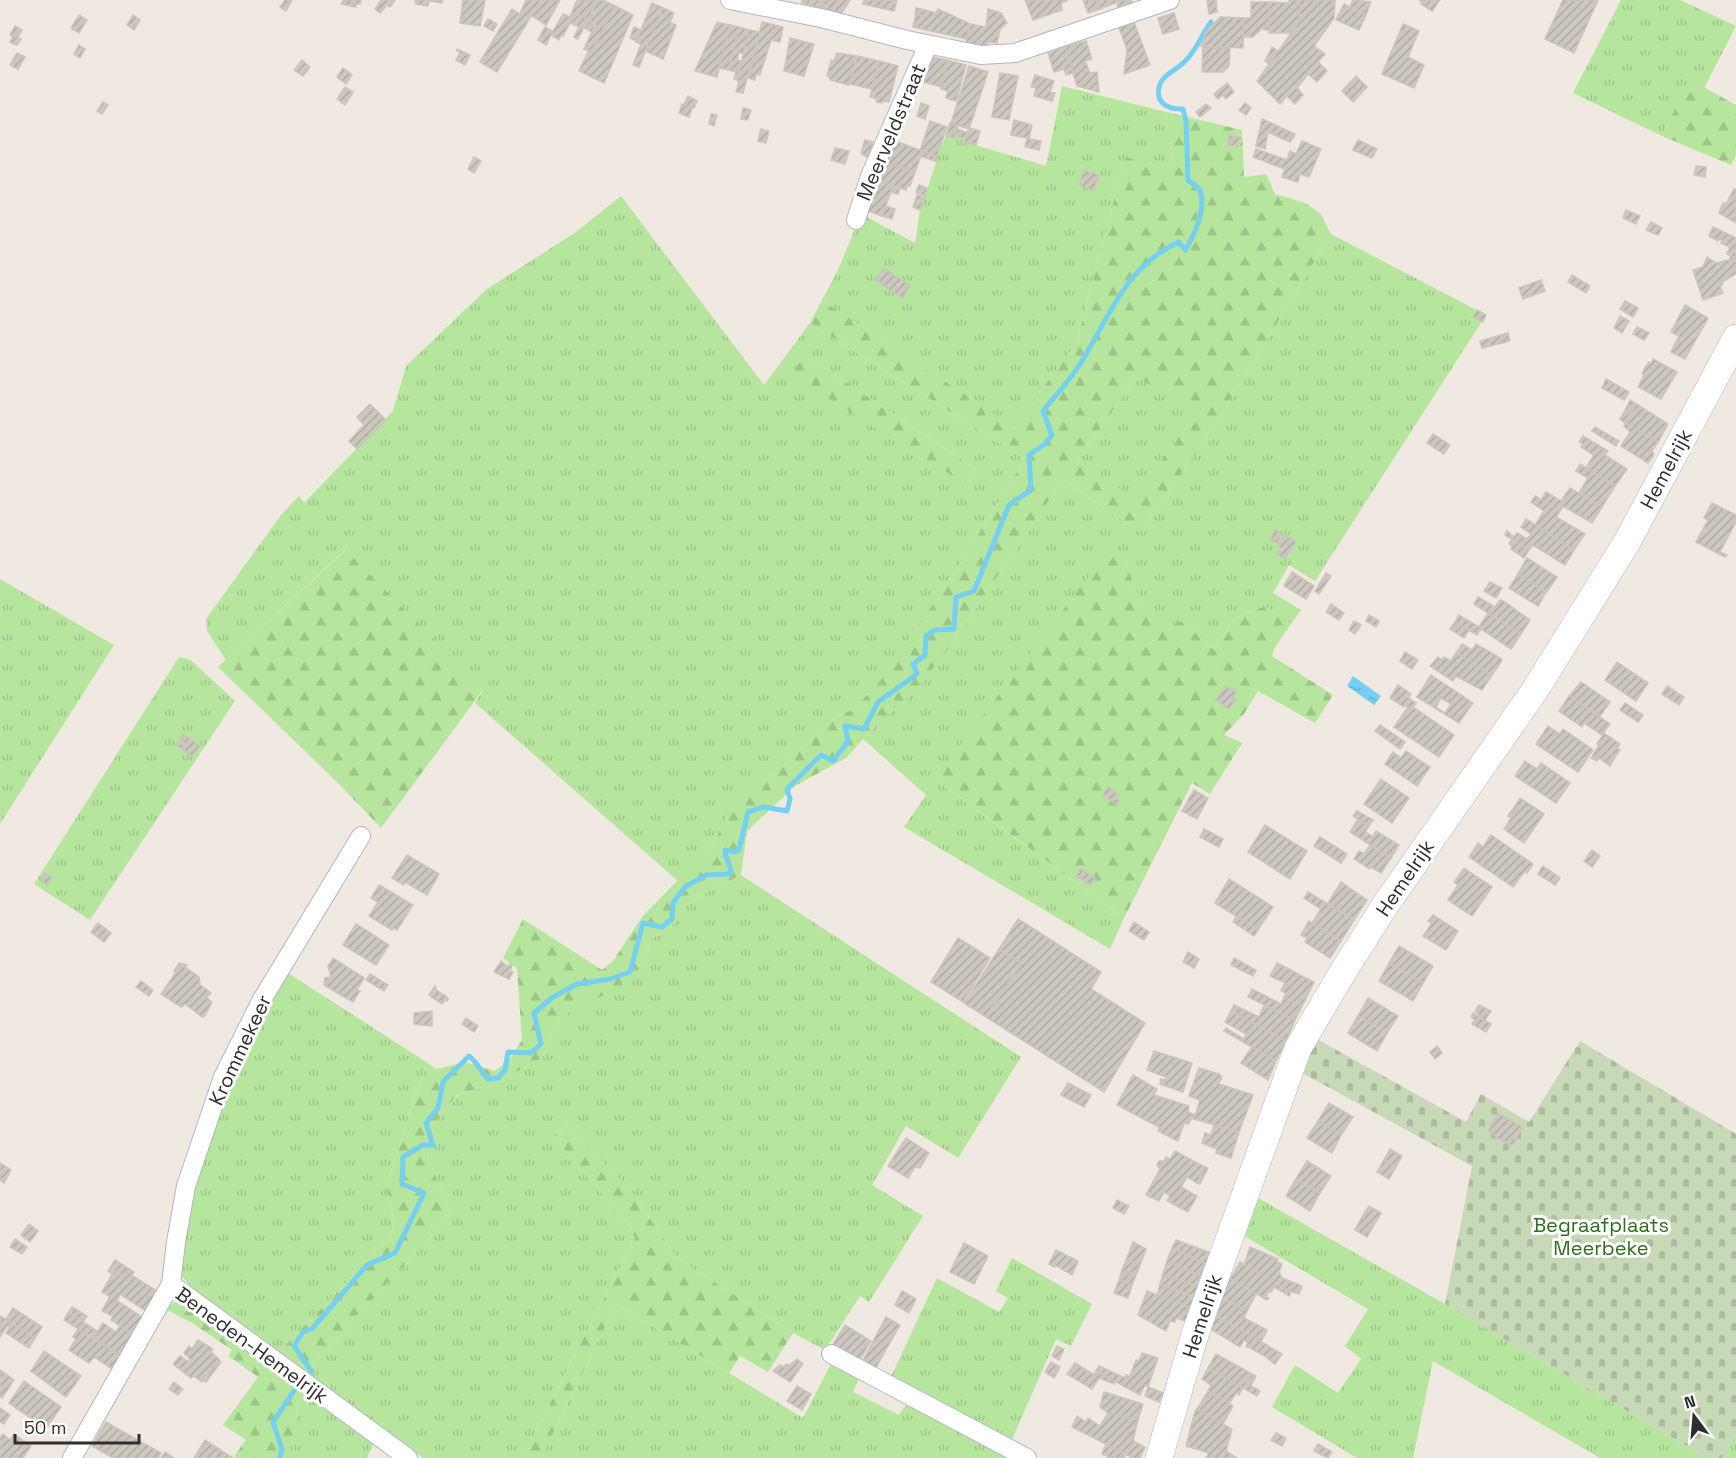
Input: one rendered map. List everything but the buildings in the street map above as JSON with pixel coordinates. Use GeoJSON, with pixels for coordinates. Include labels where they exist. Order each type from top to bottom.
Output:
{"type":"FeatureCollection","features":[{"type":"Feature","properties":{"kind":"street"},"geometry":{"type":"LineString","coordinates":[[730,0],[821,18],[928,45],[981,55],[1015,53],[1170,0]]}},
{"type":"Feature","properties":{"kind":"street","name":"Meerveldstraat"},"geometry":{"type":"LineString","coordinates":[[856,220],[870,176],[928,45]]}},
{"type":"Feature","properties":{"kind":"street","name":"Hemelrijk"},"geometry":{"type":"LineString","coordinates":[[1159,1458],[1196,1331],[1298,1048],[1378,917],[1534,690],[1627,542],[1736,338]]}},
{"type":"Feature","properties":{"kind":"street","name":"Krommekeer"},"geometry":{"type":"LineString","coordinates":[[171,1284],[186,1186],[223,1077],[261,1001],[361,836]]}},
{"type":"Feature","properties":{"kind":"street","name":"Beneden-Hemelrijk"},"geometry":{"type":"LineString","coordinates":[[72,1458],[171,1284],[408,1458]]}},
{"type":"Feature","properties":{"kind":"street"},"geometry":{"type":"LineString","coordinates":[[831,1354],[1027,1458]]}},
{"type":"Feature","properties":{"kind":"green space"},"geometry":{"type":"Polygon","coordinates":[[[1621,0],[1680,0],[1736,26],[1704,88],[1689,80],[1662,136],[1573,93],[1621,0]]]}},
{"type":"Feature","properties":{"kind":"green space"},"geometry":{"type":"Polygon","coordinates":[[[1689,79],[1736,105],[1736,155],[1731,165],[1662,136],[1689,79]]]}},
{"type":"Feature","properties":{"kind":"green space"},"geometry":{"type":"Polygon","coordinates":[[[1062,86],[1166,112],[1173,170],[1125,158],[1077,342],[1014,428],[822,300],[839,268],[861,214],[915,243],[920,210],[937,156],[946,136],[965,139],[965,142],[1046,166],[1062,86]]]}},
{"type":"Feature","properties":{"kind":"green space"},"geometry":{"type":"Polygon","coordinates":[[[1166,112],[1242,130],[1244,177],[1266,174],[1275,194],[1305,203],[1320,213],[1331,234],[1217,422],[1140,532],[1063,480],[945,653],[911,696],[872,729],[846,758],[795,786],[747,831],[741,875],[701,895],[682,908],[674,923],[651,939],[643,965],[620,987],[558,1018],[542,1058],[495,1084],[458,1094],[441,1114],[432,1132],[428,1158],[451,1214],[306,1372],[279,1352],[390,1238],[395,1222],[387,1192],[419,1083],[437,1069],[465,1062],[495,1071],[509,1060],[522,1040],[517,968],[503,958],[523,919],[602,970],[613,961],[642,917],[713,844],[735,799],[776,773],[835,717],[854,709],[880,681],[947,584],[1025,459],[810,323],[822,300],[1014,427],[1077,342],[1125,157],[1173,170],[1166,112]],[[1136,377],[1077,462],[1135,498],[1196,411],[1136,377]]]}},
{"type":"Feature","properties":{"kind":"green space"},"geometry":{"type":"Polygon","coordinates":[[[621,196],[764,385],[810,323],[1025,459],[947,584],[881,681],[854,709],[835,717],[776,773],[736,799],[713,844],[678,881],[475,703],[483,691],[345,550],[226,660],[207,631],[206,619],[281,515],[299,496],[304,503],[393,411],[406,366],[487,289],[576,232],[621,196]],[[805,355],[966,484],[977,470],[805,355]]]}},
{"type":"Feature","properties":{"kind":"green space"},"geometry":{"type":"Polygon","coordinates":[[[1331,234],[1486,315],[1315,581],[1289,565],[1273,593],[1301,610],[1291,624],[1265,606],[1235,618],[1214,650],[1183,621],[1152,628],[1123,558],[936,780],[1124,918],[1110,949],[904,827],[926,795],[863,739],[945,653],[1063,480],[1140,532],[1217,422],[1331,234]]]}},
{"type":"Feature","properties":{"kind":"green space"},"geometry":{"type":"Polygon","coordinates":[[[805,355],[977,470],[966,484],[791,375],[805,355]]]}},
{"type":"Feature","properties":{"kind":"green space"},"geometry":{"type":"Polygon","coordinates":[[[1136,377],[1197,410],[1135,499],[1077,462],[1136,377]]]}},
{"type":"Feature","properties":{"kind":"green space"},"geometry":{"type":"Polygon","coordinates":[[[1110,548],[1123,558],[1152,627],[1183,621],[1214,650],[1235,618],[1265,606],[1291,624],[1277,644],[1272,656],[1333,695],[1315,723],[1258,691],[1244,714],[1224,735],[1242,743],[1210,794],[1192,783],[1124,918],[935,779],[1110,548]]]}},
{"type":"Feature","properties":{"kind":"green space"},"geometry":{"type":"Polygon","coordinates":[[[346,550],[483,690],[381,828],[218,667],[346,550]]]}},
{"type":"Feature","properties":{"kind":"green space"},"geometry":{"type":"Polygon","coordinates":[[[0,579],[114,645],[0,824],[0,579]]]}},
{"type":"Feature","properties":{"kind":"green space"},"geometry":{"type":"Polygon","coordinates":[[[179,657],[191,660],[235,701],[90,920],[34,884],[179,657]]]}},
{"type":"Feature","properties":{"kind":"green space"},"geometry":{"type":"Polygon","coordinates":[[[741,875],[1021,1057],[958,1158],[906,1126],[872,1185],[923,1216],[869,1302],[860,1296],[825,1350],[793,1333],[677,1258],[629,1188],[566,1126],[553,1136],[631,1227],[635,1238],[522,1458],[423,1458],[306,1372],[451,1214],[428,1158],[432,1132],[441,1114],[459,1094],[495,1084],[542,1058],[558,1018],[643,965],[651,939],[674,923],[682,908],[701,895],[741,875]]]}},
{"type":"Feature","properties":{"kind":"green space"},"geometry":{"type":"Polygon","coordinates":[[[285,971],[437,1069],[419,1083],[390,1175],[387,1192],[395,1222],[390,1238],[279,1352],[213,1306],[180,1274],[189,1202],[241,1053],[285,971]]]}},
{"type":"Feature","properties":{"kind":"green space","name":"Begraafplaats Meerbeke"},"geometry":{"type":"Polygon","coordinates":[[[1315,1038],[1466,1122],[1481,1094],[1529,1122],[1580,1041],[1736,1134],[1736,1434],[1722,1458],[1707,1458],[1445,1304],[1472,1166],[1295,1069],[1315,1038]]]}},
{"type":"Feature","properties":{"kind":"green space"},"geometry":{"type":"Polygon","coordinates":[[[566,1126],[629,1188],[677,1258],[793,1333],[768,1372],[740,1356],[729,1373],[616,1304],[541,1458],[522,1458],[635,1238],[631,1227],[553,1136],[566,1126]]]}},
{"type":"Feature","properties":{"kind":"green space"},"geometry":{"type":"Polygon","coordinates":[[[1253,1195],[1445,1304],[1707,1458],[1600,1458],[1433,1361],[1413,1458],[1357,1458],[1272,1407],[1295,1365],[1338,1393],[1361,1359],[1345,1346],[1368,1309],[1241,1234],[1253,1195]]]}},
{"type":"Feature","properties":{"kind":"green space"},"geometry":{"type":"Polygon","coordinates":[[[1012,1258],[1092,1304],[1071,1346],[1056,1339],[1010,1444],[890,1379],[937,1278],[999,1312],[1008,1298],[996,1291],[1012,1258]]]}},
{"type":"Feature","properties":{"kind":"green space"},"geometry":{"type":"Polygon","coordinates":[[[178,1301],[188,1303],[243,1343],[301,1392],[289,1458],[237,1458],[234,1456],[246,1440],[223,1425],[258,1377],[228,1356],[232,1350],[192,1323],[167,1310],[170,1305],[178,1301]]]}},
{"type":"Feature","properties":{"kind":"green space"},"geometry":{"type":"Polygon","coordinates":[[[616,1304],[803,1418],[832,1362],[859,1379],[853,1392],[899,1415],[908,1402],[1011,1458],[541,1458],[616,1304]]]}},
{"type":"Feature","properties":{"kind":"green space"},"geometry":{"type":"Polygon","coordinates":[[[301,1392],[373,1444],[367,1458],[289,1458],[301,1392]]]}},
{"type":"Feature","properties":{"kind":"green space"},"geometry":{"type":"Polygon","coordinates":[[[1736,1434],[1736,1458],[1722,1458],[1736,1434]]]}},
{"type":"Feature","properties":{"kind":"water"},"geometry":{"type":"Polygon","coordinates":[[[1353,676],[1381,696],[1374,705],[1347,686],[1353,676]]]}},
{"type":"Feature","properties":{"kind":"waterway"},"geometry":{"type":"LineString","coordinates":[[311,1371],[294,1346],[303,1332],[312,1329],[367,1265],[395,1253],[424,1193],[402,1184],[403,1157],[423,1145],[433,1145],[426,1123],[438,1108],[443,1082],[469,1056],[488,1079],[498,1078],[505,1070],[508,1052],[531,1053],[541,1044],[534,1013],[553,997],[577,984],[611,979],[630,972],[643,923],[662,927],[672,919],[673,903],[685,887],[706,875],[729,874],[731,869],[725,850],[734,852],[739,850],[748,812],[764,807],[787,811],[790,799],[787,789],[821,755],[833,761],[848,741],[845,726],[864,729],[878,702],[917,674],[913,664],[925,655],[926,636],[935,630],[954,629],[956,597],[974,591],[1009,505],[1031,490],[1029,455],[1045,444],[1052,435],[1043,411],[1078,368],[1111,309],[1133,278],[1161,252],[1179,242],[1185,250],[1196,229],[1202,203],[1198,188],[1188,180],[1186,121],[1183,109],[1164,105],[1158,93],[1160,84],[1188,58],[1211,22]]}},
{"type":"Feature","properties":{"kind":"waterway"},"geometry":{"type":"LineString","coordinates":[[280,1458],[282,1450],[273,1422],[294,1391]]}}]}
